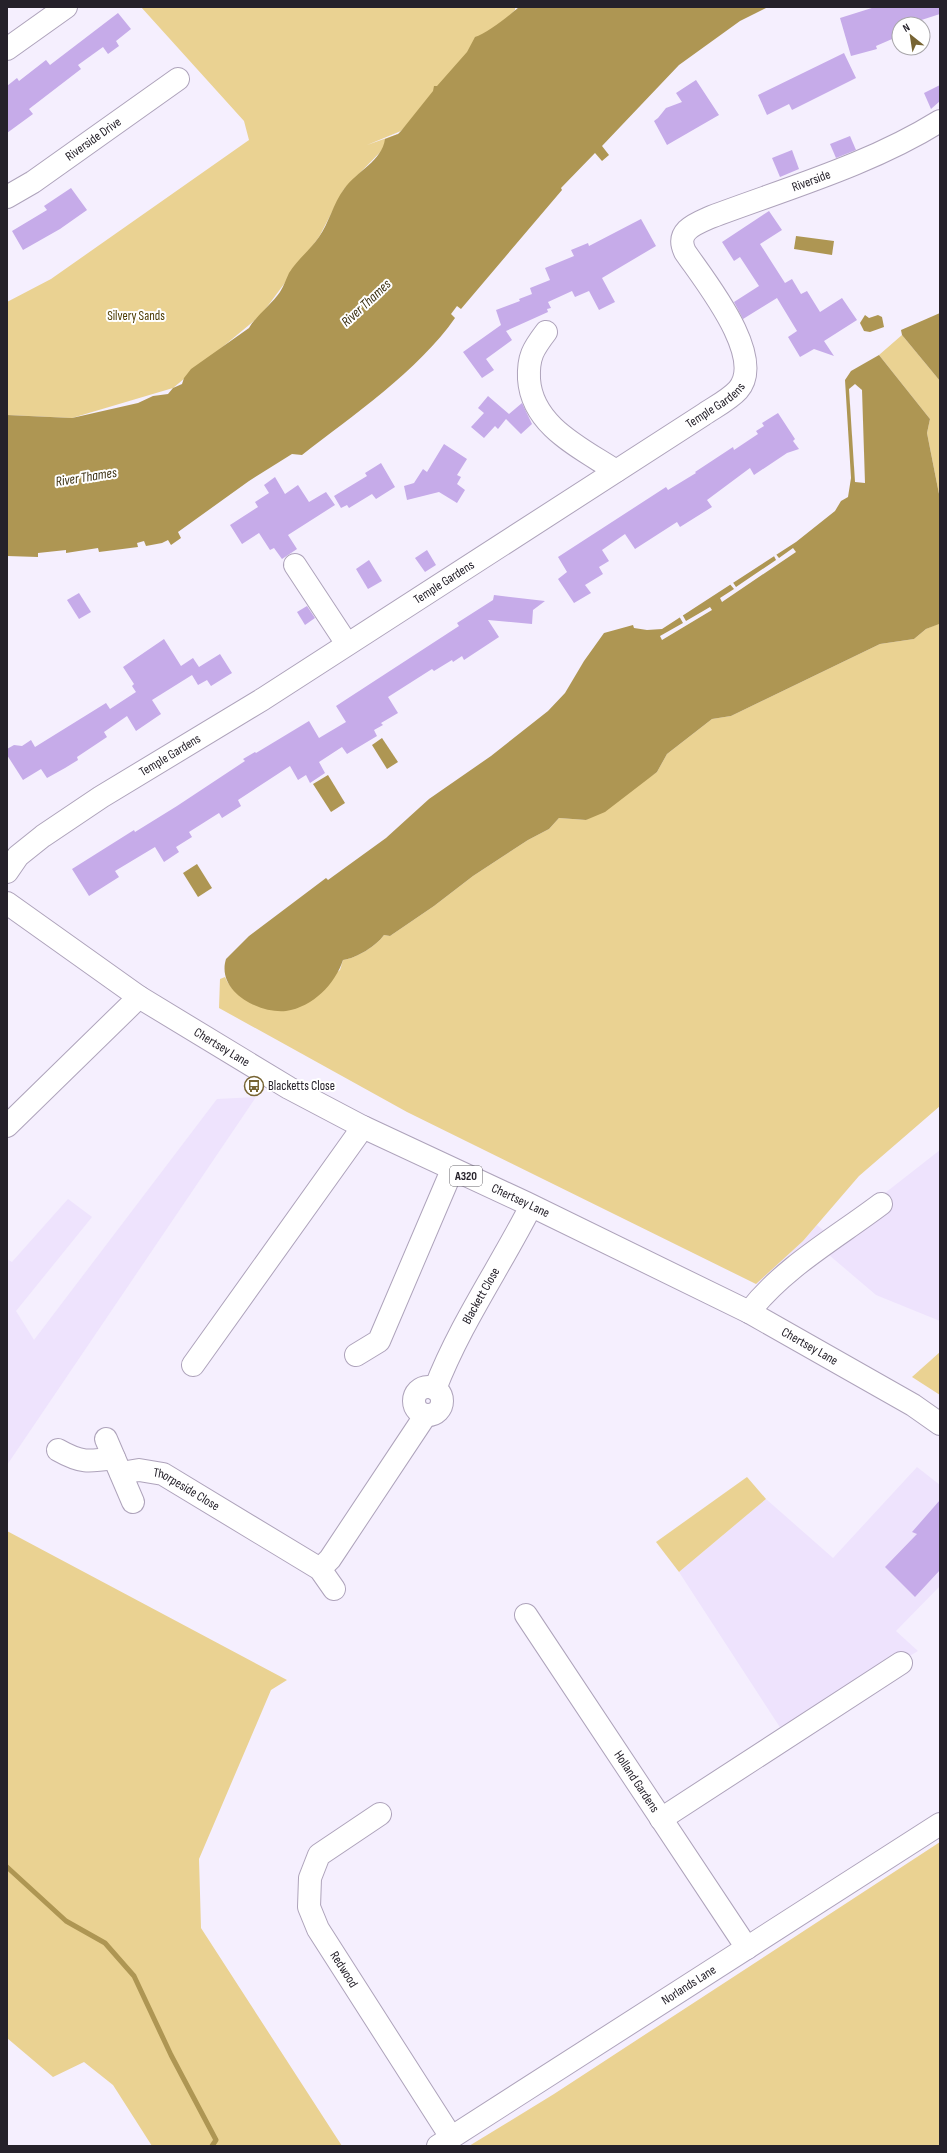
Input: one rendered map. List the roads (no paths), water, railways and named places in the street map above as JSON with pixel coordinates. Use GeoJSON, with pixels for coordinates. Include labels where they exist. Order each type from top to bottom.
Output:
{"type":"FeatureCollection","features":[{"type":"Feature","properties":{"kind":"street"},"geometry":{"type":"LineString","coordinates":[[7,49],[66,7]]}},
{"type":"Feature","properties":{"kind":"street","name":"Riverside Drive"},"geometry":{"type":"LineString","coordinates":[[7,197],[33,182],[178,79]]}},
{"type":"Feature","properties":{"kind":"street","name":"Riverside"},"geometry":{"type":"LineString","coordinates":[[682,236],[696,224],[711,217],[843,168],[894,147],[940,121]]}},
{"type":"Feature","properties":{"kind":"street","name":"Temple Gardens"},"geometry":{"type":"LineString","coordinates":[[7,872],[18,856],[42,836],[348,644],[738,391],[744,380],[746,357],[741,341],[732,322],[685,252],[681,244],[682,236]]}},
{"type":"Feature","properties":{"kind":"street"},"geometry":{"type":"LineString","coordinates":[[546,332],[534,347],[528,365],[533,402],[544,419],[558,433],[616,471]]}},
{"type":"Feature","properties":{"kind":"street"},"geometry":{"type":"LineString","coordinates":[[294,565],[348,644]]}},
{"type":"Feature","properties":{"kind":"street","name":"Chertsey Lane"},"geometry":{"type":"LineString","coordinates":[[7,903],[139,997],[283,1084],[363,1127],[531,1206],[749,1312],[913,1405],[940,1424]]}},
{"type":"Feature","properties":{"kind":"street"},"geometry":{"type":"LineString","coordinates":[[7,1126],[139,997]]}},
{"type":"Feature","properties":{"kind":"street"},"geometry":{"type":"LineString","coordinates":[[193,1365],[363,1127]]}},
{"type":"Feature","properties":{"kind":"street"},"geometry":{"type":"LineString","coordinates":[[356,1355],[379,1341],[452,1170]]}},
{"type":"Feature","properties":{"kind":"street"},"geometry":{"type":"LineString","coordinates":[[749,1312],[759,1299],[796,1266],[881,1204]]}},
{"type":"Feature","properties":{"kind":"street","name":"Blackett Close"},"geometry":{"type":"LineString","coordinates":[[320,1569],[330,1559],[425,1416],[433,1415],[441,1409],[443,1399],[441,1394],[435,1389],[464,1323],[509,1248],[531,1206]]}},
{"type":"Feature","properties":{"kind":"street"},"geometry":{"type":"LineString","coordinates":[[796,1266],[825,1230]]}},
{"type":"Feature","properties":{"kind":"street","name":"Thorpeside Close"},"geometry":{"type":"LineString","coordinates":[[58,1450],[77,1460],[93,1461],[114,1456],[139,1470],[162,1474],[320,1569]]}},
{"type":"Feature","properties":{"kind":"street"},"geometry":{"type":"LineString","coordinates":[[114,1456],[134,1502]]}},
{"type":"Feature","properties":{"kind":"street"},"geometry":{"type":"LineString","coordinates":[[320,1569],[334,1589]]}},
{"type":"Feature","properties":{"kind":"street","name":"Holland Gardens"},"geometry":{"type":"LineString","coordinates":[[526,1615],[747,1948]]}},
{"type":"Feature","properties":{"kind":"street"},"geometry":{"type":"LineString","coordinates":[[661,1819],[901,1663]]}},
{"type":"Feature","properties":{"kind":"street","name":"Redwood"},"geometry":{"type":"LineString","coordinates":[[380,1814],[319,1856],[310,1878],[308,1907],[318,1929],[444,2142]]}},
{"type":"Feature","properties":{"kind":"street","name":"Norlands Lane"},"geometry":{"type":"LineString","coordinates":[[444,2142],[940,1824]]}},
{"type":"Feature","properties":{"kind":"water","name":"River Thames"},"geometry":{"type":"Polygon","coordinates":[[[519,7],[768,7],[740,21],[679,65],[602,146],[609,155],[602,161],[595,153],[561,188],[562,190],[461,309],[457,306],[451,314],[455,318],[423,356],[384,391],[302,455],[292,454],[249,481],[178,532],[181,538],[171,545],[168,540],[162,543],[146,546],[144,541],[137,543],[138,547],[99,552],[98,548],[66,553],[66,550],[38,553],[38,557],[7,556],[7,415],[72,418],[138,403],[153,396],[168,394],[173,388],[182,384],[184,378],[191,369],[249,328],[255,319],[277,297],[292,268],[315,242],[326,226],[344,189],[379,154],[385,139],[398,134],[401,131],[433,91],[434,86],[437,86],[467,52],[475,37],[491,28],[519,7]]]}},
{"type":"Feature","properties":{"kind":"water"},"geometry":{"type":"Polygon","coordinates":[[[796,236],[834,241],[832,255],[794,249],[796,236]]]}},
{"type":"Feature","properties":{"kind":"water"},"geometry":{"type":"Polygon","coordinates":[[[940,313],[940,381],[902,335],[901,330],[940,313]]]}},
{"type":"Feature","properties":{"kind":"water"},"geometry":{"type":"Polygon","coordinates":[[[865,315],[869,318],[878,315],[882,317],[884,327],[870,332],[864,331],[860,323],[865,315]]]}},
{"type":"Feature","properties":{"kind":"water"},"geometry":{"type":"Polygon","coordinates":[[[879,355],[930,419],[927,433],[940,499],[939,624],[926,629],[914,639],[880,644],[731,716],[712,719],[667,754],[657,772],[605,812],[586,820],[559,818],[549,829],[528,840],[473,876],[434,906],[390,936],[384,935],[366,951],[354,957],[343,960],[335,978],[329,986],[305,1005],[286,1011],[264,1009],[242,998],[233,990],[227,981],[225,971],[226,959],[249,936],[326,878],[328,880],[386,838],[429,799],[491,756],[548,711],[565,693],[584,661],[604,633],[633,625],[634,628],[647,630],[662,629],[796,542],[835,511],[841,501],[848,497],[851,478],[845,380],[851,371],[879,355]]]}},
{"type":"Feature","properties":{"kind":"water"},"geometry":{"type":"Polygon","coordinates":[[[382,738],[398,762],[387,769],[372,745],[382,738]]]}},
{"type":"Feature","properties":{"kind":"water"},"geometry":{"type":"Polygon","coordinates":[[[328,775],[345,803],[331,812],[313,784],[328,775]]]}},
{"type":"Feature","properties":{"kind":"water"},"geometry":{"type":"Polygon","coordinates":[[[197,864],[212,888],[198,897],[183,873],[197,864]]]}},
{"type":"Feature","properties":{"kind":"waterway"},"geometry":{"type":"LineString","coordinates":[[7,1867],[66,1921],[105,1943],[134,1976],[171,2055],[216,2140],[212,2146]]}},
{"type":"Feature","properties":{"kind":"place","name":"Blacketts Close"},"geometry":{"type":"Point","coordinates":[254,1086]}},
{"type":"Feature","properties":{"kind":"park label","name":"Silvery Sands"},"geometry":{"type":"Point","coordinates":[136,316]}}]}
